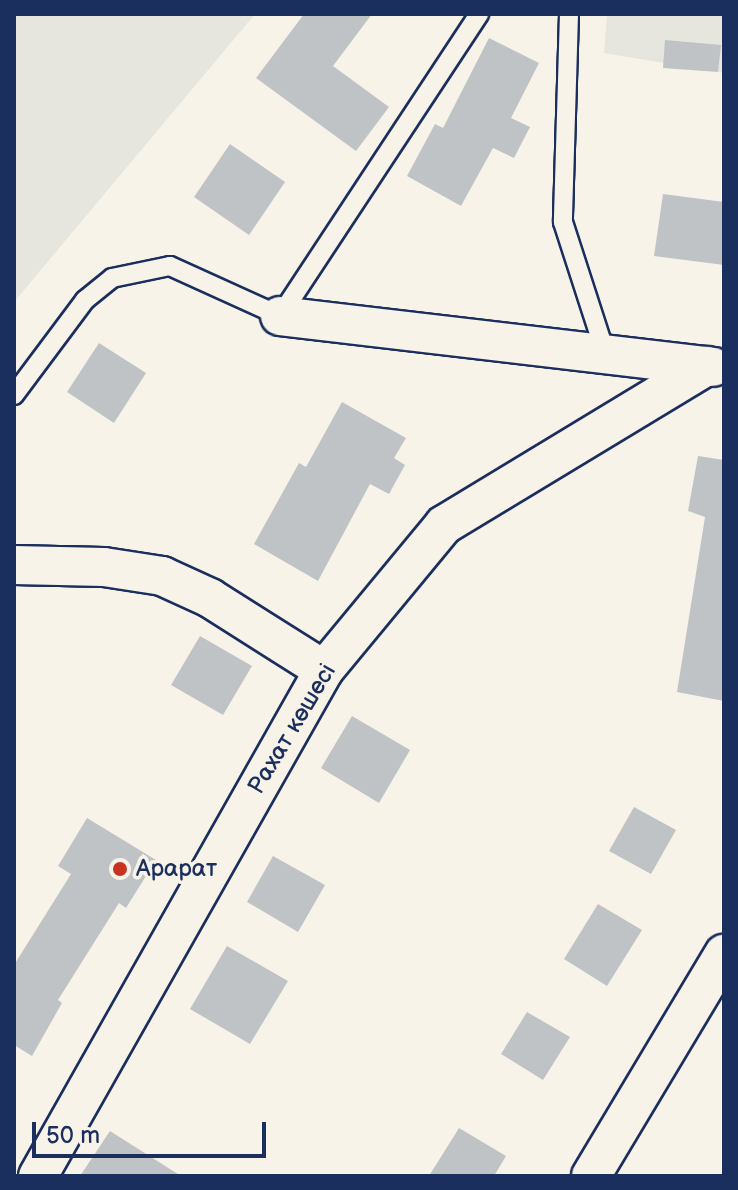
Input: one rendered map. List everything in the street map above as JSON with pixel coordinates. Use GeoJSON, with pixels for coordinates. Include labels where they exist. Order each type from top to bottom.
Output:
{"type":"FeatureCollection","features":[{"type":"Feature","properties":{"kind":"street"},"geometry":{"type":"LineString","coordinates":[[280,316],[716,367]]}},
{"type":"Feature","properties":{"kind":"street","name":"Рахат көшесі"},"geometry":{"type":"LineString","coordinates":[[38,1176],[324,670],[444,525],[716,367]]}},
{"type":"Feature","properties":{"kind":"street"},"geometry":{"type":"LineString","coordinates":[[14,565],[104,567],[162,576],[210,598],[324,670]]}},
{"type":"Feature","properties":{"kind":"street"},"geometry":{"type":"LineString","coordinates":[[591,1176],[724,954]]}},
{"type":"Feature","properties":{"kind":"lane"},"geometry":{"type":"LineString","coordinates":[[14,395],[85,300],[112,278],[170,266],[280,316],[479,14]]}},
{"type":"Feature","properties":{"kind":"lane"},"geometry":{"type":"LineString","coordinates":[[569,14],[563,222],[606,355]]}},
{"type":"Feature","properties":{"kind":"shaded area"},"geometry":{"type":"Polygon","coordinates":[[[14,14],[255,14],[14,302],[14,14]]]}},
{"type":"Feature","properties":{"kind":"shaded area"},"geometry":{"type":"Polygon","coordinates":[[[607,14],[724,14],[724,73],[604,53],[607,14]]]}},
{"type":"Feature","properties":{"kind":"building"},"geometry":{"type":"Polygon","coordinates":[[[304,14],[372,14],[333,66],[389,107],[356,151],[256,78],[304,14]]]}},
{"type":"Feature","properties":{"kind":"building"},"geometry":{"type":"Polygon","coordinates":[[[489,38],[539,63],[511,118],[530,127],[514,158],[493,148],[461,206],[407,176],[435,124],[443,128],[489,38]]]}},
{"type":"Feature","properties":{"kind":"building"},"geometry":{"type":"Polygon","coordinates":[[[665,40],[721,45],[718,72],[663,68],[665,40]]]}},
{"type":"Feature","properties":{"kind":"building"},"geometry":{"type":"Polygon","coordinates":[[[230,144],[285,182],[249,235],[194,197],[230,144]]]}},
{"type":"Feature","properties":{"kind":"building"},"geometry":{"type":"Polygon","coordinates":[[[663,194],[724,202],[724,265],[654,256],[663,194]]]}},
{"type":"Feature","properties":{"kind":"building"},"geometry":{"type":"Polygon","coordinates":[[[99,343],[146,373],[114,423],[67,392],[99,343]]]}},
{"type":"Feature","properties":{"kind":"building"},"geometry":{"type":"Polygon","coordinates":[[[342,402],[406,438],[394,458],[405,465],[389,494],[370,484],[318,581],[254,544],[299,463],[306,467],[342,402]]]}},
{"type":"Feature","properties":{"kind":"building"},"geometry":{"type":"Polygon","coordinates":[[[698,456],[724,460],[724,701],[677,692],[705,517],[688,511],[698,456]]]}},
{"type":"Feature","properties":{"kind":"building"},"geometry":{"type":"Polygon","coordinates":[[[200,636],[252,666],[223,715],[171,685],[200,636]]]}},
{"type":"Feature","properties":{"kind":"building"},"geometry":{"type":"Polygon","coordinates":[[[352,716],[410,750],[379,803],[321,768],[352,716]]]}},
{"type":"Feature","properties":{"kind":"building"},"geometry":{"type":"Polygon","coordinates":[[[634,807],[676,830],[651,874],[609,851],[634,807]]]}},
{"type":"Feature","properties":{"kind":"building"},"geometry":{"type":"Polygon","coordinates":[[[87,818],[156,860],[126,908],[119,903],[58,1000],[62,1003],[32,1056],[14,1045],[14,965],[71,874],[58,866],[87,818]]]}},
{"type":"Feature","properties":{"kind":"building"},"geometry":{"type":"Polygon","coordinates":[[[273,856],[325,885],[298,932],[247,902],[273,856]]]}},
{"type":"Feature","properties":{"kind":"building"},"geometry":{"type":"Polygon","coordinates":[[[598,904],[642,930],[607,986],[564,959],[598,904]]]}},
{"type":"Feature","properties":{"kind":"building"},"geometry":{"type":"Polygon","coordinates":[[[227,946],[288,981],[250,1044],[190,1009],[227,946]]]}},
{"type":"Feature","properties":{"kind":"building"},"geometry":{"type":"Polygon","coordinates":[[[527,1012],[570,1037],[543,1080],[501,1054],[527,1012]]]}},
{"type":"Feature","properties":{"kind":"building"},"geometry":{"type":"Polygon","coordinates":[[[459,1128],[506,1156],[494,1176],[429,1176],[459,1128]]]}},
{"type":"Feature","properties":{"kind":"building"},"geometry":{"type":"Polygon","coordinates":[[[110,1131],[181,1176],[80,1176],[110,1131]]]}},
{"type":"Feature","properties":{"kind":"place","name":"Арарат"},"geometry":{"type":"Point","coordinates":[120,869]}}]}
